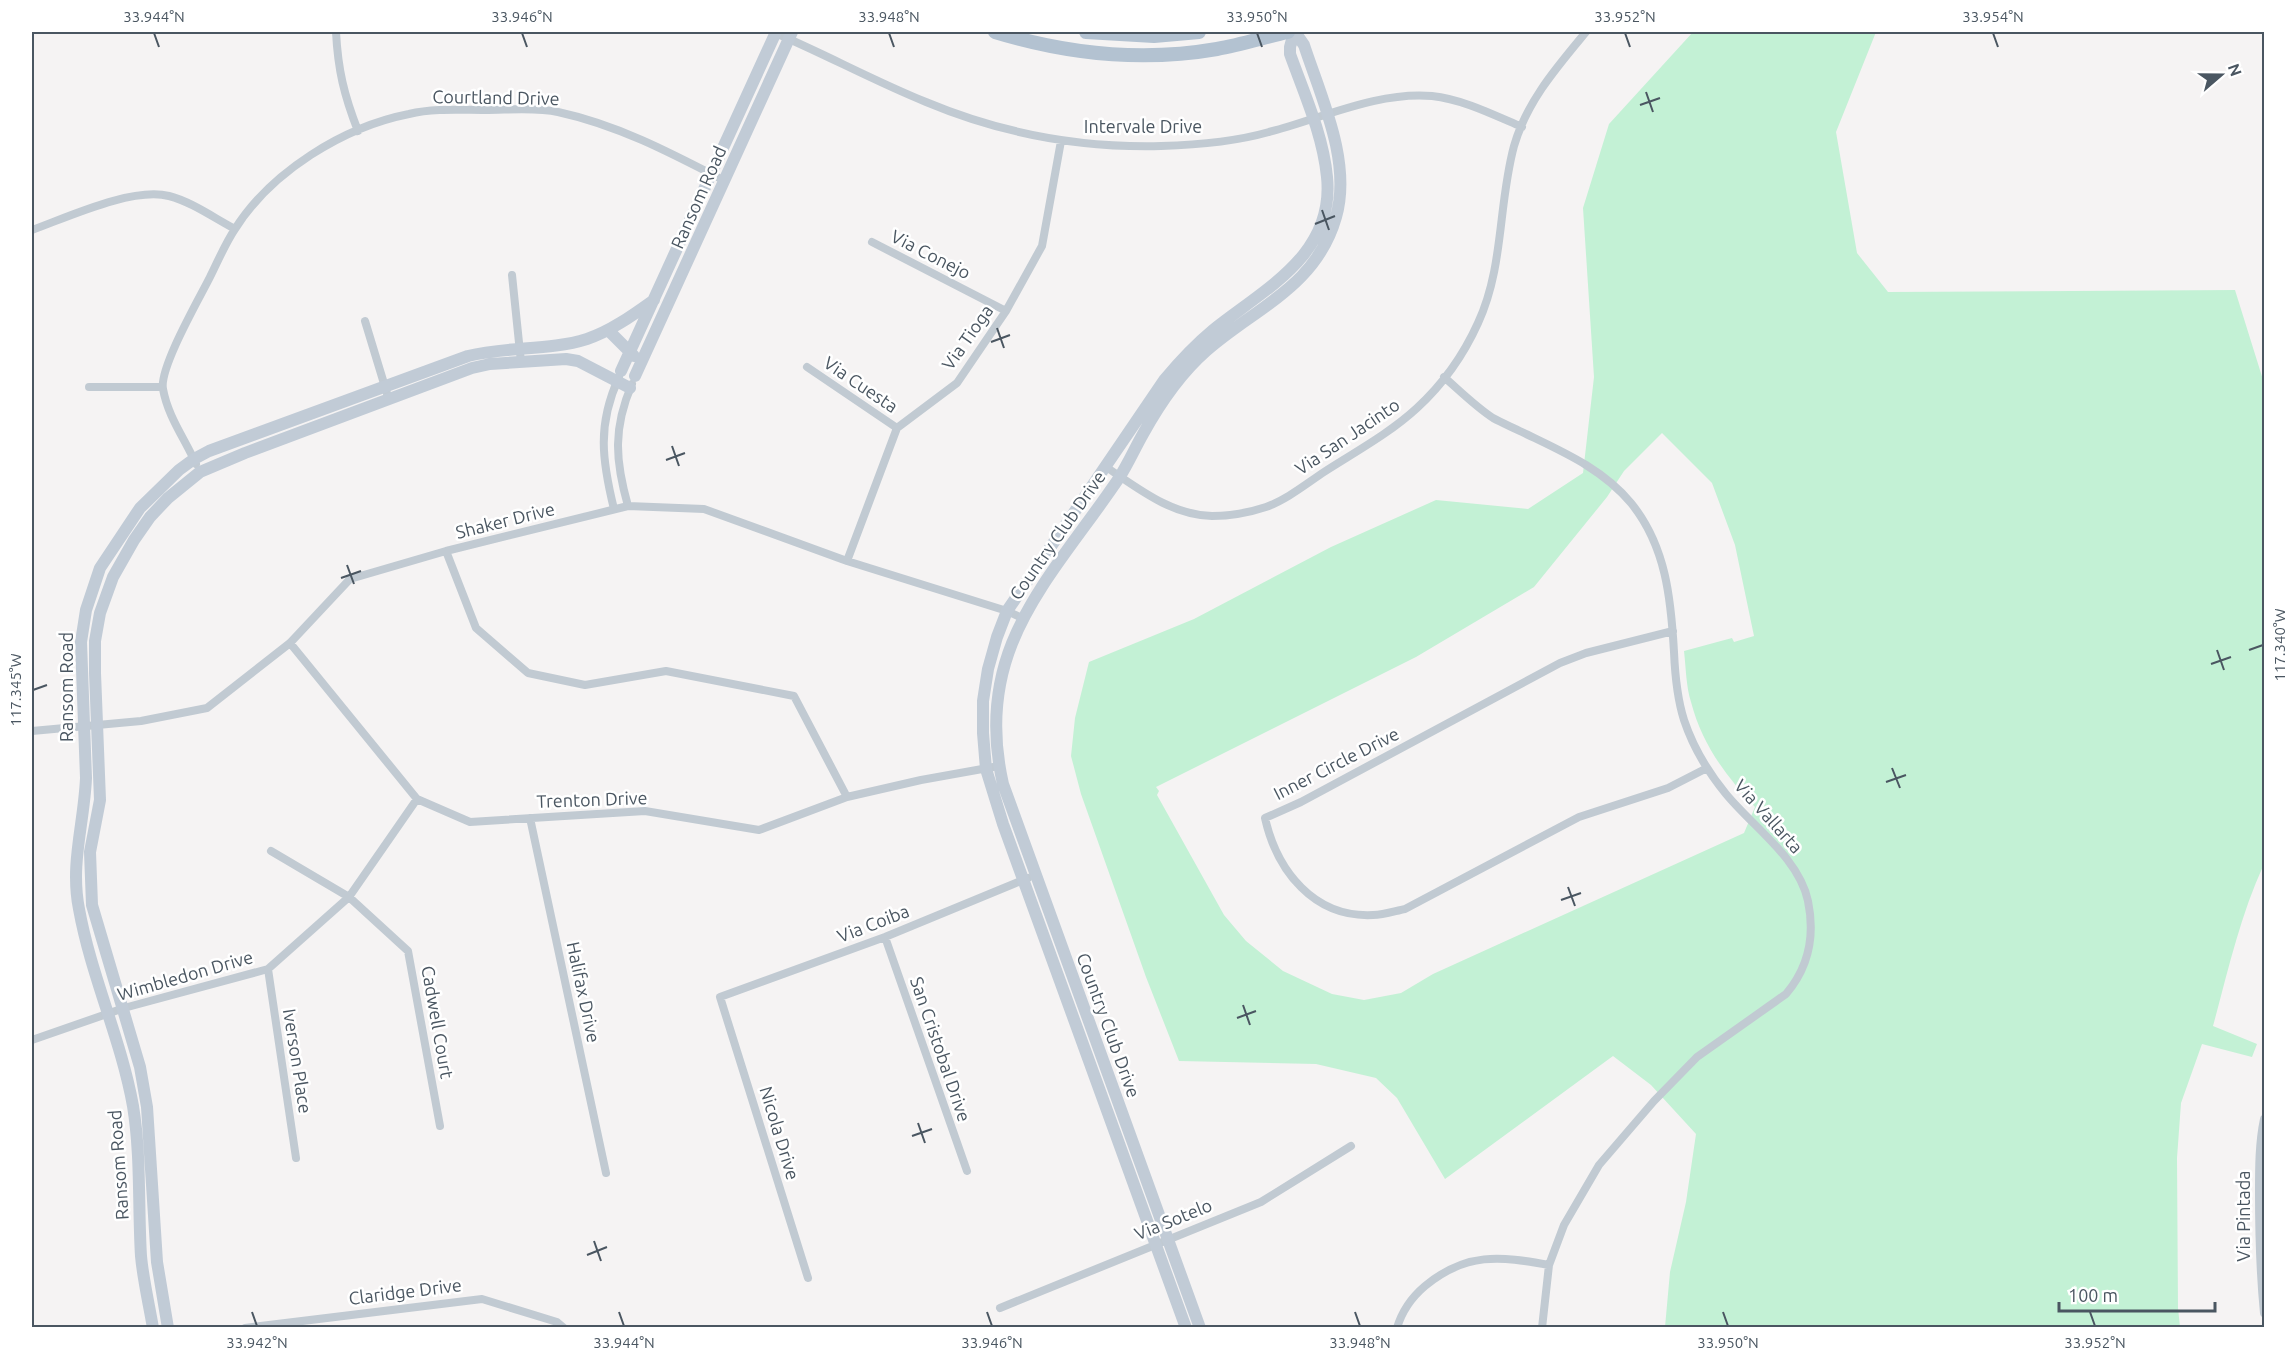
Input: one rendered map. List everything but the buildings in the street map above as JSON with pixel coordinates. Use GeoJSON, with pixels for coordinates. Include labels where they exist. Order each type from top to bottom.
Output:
{"type":"FeatureCollection","features":[{"type":"Feature","properties":{"kind":"main road"},"geometry":{"type":"LineString","coordinates":[[995,32],[1033,43],[1076,51],[1150,56],[1216,50],[1288,32]]}},
{"type":"Feature","properties":{"kind":"main road"},"geometry":{"type":"LineString","coordinates":[[1086,32],[1155,36],[1199,32]]}},
{"type":"Feature","properties":{"kind":"street"},"geometry":{"type":"LineString","coordinates":[[336,32],[344,96],[358,130]]}},
{"type":"Feature","properties":{"kind":"street","name":"Intervale Drive"},"geometry":{"type":"LineString","coordinates":[[775,32],[790,34],[926,102],[975,120],[1061,141],[1111,146],[1212,143],[1266,133],[1378,100],[1416,95],[1453,101],[1522,127]]}},
{"type":"Feature","properties":{"kind":"street","name":"Ransom Road"},"geometry":{"type":"LineString","coordinates":[[619,376],[775,32]]}},
{"type":"Feature","properties":{"kind":"street","name":"Country Club Drive"},"geometry":{"type":"LineString","coordinates":[[1030,878],[999,766],[997,722],[1001,676],[1022,618],[1043,583],[1120,476],[1145,431],[1191,367],[1206,351],[1301,278],[1321,254],[1337,214],[1341,183],[1338,153],[1304,45],[1295,32]]}},
{"type":"Feature","properties":{"kind":"street","name":"Country Club Drive"},"geometry":{"type":"LineString","coordinates":[[1200,1328],[1162,1241],[1030,878],[986,769],[983,701],[988,669],[1007,611],[1165,379],[1187,352],[1269,289],[1302,257],[1321,222],[1328,199],[1327,177],[1313,120],[1290,54],[1295,32]]}},
{"type":"Feature","properties":{"kind":"street","name":"Via San Jacinto"},"geometry":{"type":"LineString","coordinates":[[1106,467],[1158,501],[1184,512],[1210,516],[1237,515],[1268,507],[1392,428],[1418,408],[1464,350],[1478,323],[1492,285],[1510,164],[1515,145],[1538,92],[1586,32]]}},
{"type":"Feature","properties":{"kind":"street","name":"Ransom Road"},"geometry":{"type":"LineString","coordinates":[[635,376],[790,34]]}},
{"type":"Feature","properties":{"kind":"street","name":"Courtland Drive"},"geometry":{"type":"LineString","coordinates":[[162,387],[170,357],[178,339],[235,229],[252,206],[289,170],[318,150],[358,130],[409,113],[443,109],[555,111],[592,121],[649,142],[725,181]]}},
{"type":"Feature","properties":{"kind":"street","name":"Via Tioga"},"geometry":{"type":"LineString","coordinates":[[897,428],[957,382],[1006,311],[1042,246],[1061,141]]}},
{"type":"Feature","properties":{"kind":"street"},"geometry":{"type":"LineString","coordinates":[[32,230],[134,195],[152,194],[170,196],[192,205],[235,229]]}},
{"type":"Feature","properties":{"kind":"street","name":"Via Conejo"},"geometry":{"type":"LineString","coordinates":[[872,242],[1006,311]]}},
{"type":"Feature","properties":{"kind":"street"},"geometry":{"type":"LineString","coordinates":[[512,275],[521,362]]}},
{"type":"Feature","properties":{"kind":"street","name":"Ransom Road"},"geometry":{"type":"LineString","coordinates":[[168,1328],[157,1262],[147,1107],[140,1067],[92,905],[90,852],[100,800],[81,642],[86,610],[94,582],[123,531],[140,508],[160,487],[194,459],[239,440],[468,356],[488,351],[570,343],[608,330],[654,300]]}},
{"type":"Feature","properties":{"kind":"street"},"geometry":{"type":"LineString","coordinates":[[365,321],[389,400]]}},
{"type":"Feature","properties":{"kind":"street"},"geometry":{"type":"LineString","coordinates":[[608,330],[641,363]]}},
{"type":"Feature","properties":{"kind":"street","name":"Ransom Road"},"geometry":{"type":"LineString","coordinates":[[153,1328],[141,1258],[134,1109],[126,1071],[78,909],[75,873],[76,851],[85,799],[95,641],[100,613],[108,588],[134,540],[150,517],[168,498],[200,472],[244,453],[472,368],[490,364],[566,359],[578,361],[619,376],[630,388]]}},
{"type":"Feature","properties":{"kind":"street","name":"Via Cuesta"},"geometry":{"type":"LineString","coordinates":[[807,367],[897,428]]}},
{"type":"Feature","properties":{"kind":"street"},"geometry":{"type":"LineString","coordinates":[[614,509],[606,473],[603,441],[605,412],[619,376]]}},
{"type":"Feature","properties":{"kind":"street"},"geometry":{"type":"LineString","coordinates":[[628,506],[619,470],[617,431],[635,376]]}},
{"type":"Feature","properties":{"kind":"street","name":"Via Vallarta"},"geometry":{"type":"LineString","coordinates":[[1444,377],[1493,418],[1598,471],[1630,502],[1642,518],[1661,559],[1668,585],[1676,683],[1684,720],[1707,768],[1727,795],[1792,865],[1805,890],[1812,928],[1810,947],[1795,984],[1786,994],[1697,1058],[1654,1101],[1599,1165],[1564,1225],[1549,1265],[1542,1328]]}},
{"type":"Feature","properties":{"kind":"street"},"geometry":{"type":"LineString","coordinates":[[89,387],[162,387],[175,426],[200,472]]}},
{"type":"Feature","properties":{"kind":"street"},"geometry":{"type":"LineString","coordinates":[[847,561],[897,428]]}},
{"type":"Feature","properties":{"kind":"street","name":"Shaker Drive"},"geometry":{"type":"LineString","coordinates":[[32,731],[141,721],[207,708],[290,643],[351,579],[446,551],[628,506],[704,509],[847,561],[1007,611],[1022,618]]}},
{"type":"Feature","properties":{"kind":"street"},"geometry":{"type":"LineString","coordinates":[[446,551],[476,628],[528,673],[585,685],[666,671],[794,696],[847,797]]}},
{"type":"Feature","properties":{"kind":"street","name":"Inner Circle Drive"},"geometry":{"type":"LineString","coordinates":[[1672,631],[1586,653],[1552,667],[1301,802],[1265,818],[1270,841],[1288,873],[1310,896],[1340,910],[1374,915],[1405,909],[1579,817],[1668,788],[1707,768]]}},
{"type":"Feature","properties":{"kind":"street","name":"Trenton Drive"},"geometry":{"type":"LineString","coordinates":[[290,643],[417,799],[470,822],[645,811],[759,830],[847,797],[921,780],[999,766]]}},
{"type":"Feature","properties":{"kind":"street","name":"Wimbledon Drive"},"geometry":{"type":"LineString","coordinates":[[32,1040],[124,1008],[267,969],[349,897],[417,799]]}},
{"type":"Feature","properties":{"kind":"street","name":"Halifax Drive"},"geometry":{"type":"LineString","coordinates":[[530,818],[606,1173]]}},
{"type":"Feature","properties":{"kind":"street","name":"Cadwell Court"},"geometry":{"type":"LineString","coordinates":[[271,851],[349,897],[408,951],[440,1126]]}},
{"type":"Feature","properties":{"kind":"street","name":"Via Coiba"},"geometry":{"type":"LineString","coordinates":[[720,997],[885,937],[1030,878]]}},
{"type":"Feature","properties":{"kind":"street","name":"San Cristobal Drive"},"geometry":{"type":"LineString","coordinates":[[885,937],[967,1171]]}},
{"type":"Feature","properties":{"kind":"street","name":"Iverson Place"},"geometry":{"type":"LineString","coordinates":[[267,969],[296,1158]]}},
{"type":"Feature","properties":{"kind":"street","name":"Nicola Drive"},"geometry":{"type":"LineString","coordinates":[[720,997],[808,1278]]}},
{"type":"Feature","properties":{"kind":"street","name":"Via Pintada"},"geometry":{"type":"LineString","coordinates":[[2265,1119],[2260,1139],[2259,1203],[2260,1276],[2265,1313]]}},
{"type":"Feature","properties":{"kind":"street","name":"Via Sotelo"},"geometry":{"type":"LineString","coordinates":[[1000,1308],[1261,1202],[1350,1146]]}},
{"type":"Feature","properties":{"kind":"street","name":"Country Club Drive"},"geometry":{"type":"LineString","coordinates":[[1162,1241],[1186,1328]]}},
{"type":"Feature","properties":{"kind":"street"},"geometry":{"type":"LineString","coordinates":[[1396,1328],[1405,1308],[1415,1294],[1439,1274],[1454,1266],[1474,1260],[1510,1258],[1549,1265]]}},
{"type":"Feature","properties":{"kind":"street","name":"Claridge Drive"},"geometry":{"type":"LineString","coordinates":[[245,1328],[482,1299],[557,1322],[564,1328]]}},
{"type":"Feature","properties":{"kind":"green space"},"geometry":{"type":"Polygon","coordinates":[[[1693,32],[1876,32],[1836,132],[1857,253],[1888,292],[2235,290],[2264,383],[2264,864],[2241,924],[2213,1026],[2257,1044],[2252,1057],[2202,1044],[2181,1103],[2177,1158],[2180,1327],[1665,1327],[1670,1272],[1686,1202],[1696,1134],[1651,1085],[1613,1056],[1445,1179],[1397,1098],[1376,1078],[1316,1064],[1179,1061],[1146,977],[1081,794],[1071,756],[1075,718],[1089,662],[1194,619],[1331,547],[1436,500],[1528,509],[1583,473],[1594,377],[1583,208],[1609,124],[1693,32]],[[1662,433],[1624,471],[1607,497],[1534,587],[1416,657],[1156,787],[1159,791],[1157,795],[1224,915],[1246,941],[1283,971],[1332,994],[1364,1000],[1401,993],[1433,974],[1744,833],[1755,807],[1724,771],[1701,732],[1689,696],[1684,651],[1732,638],[1734,642],[1754,636],[1735,545],[1712,483],[1662,433]]]}}]}
